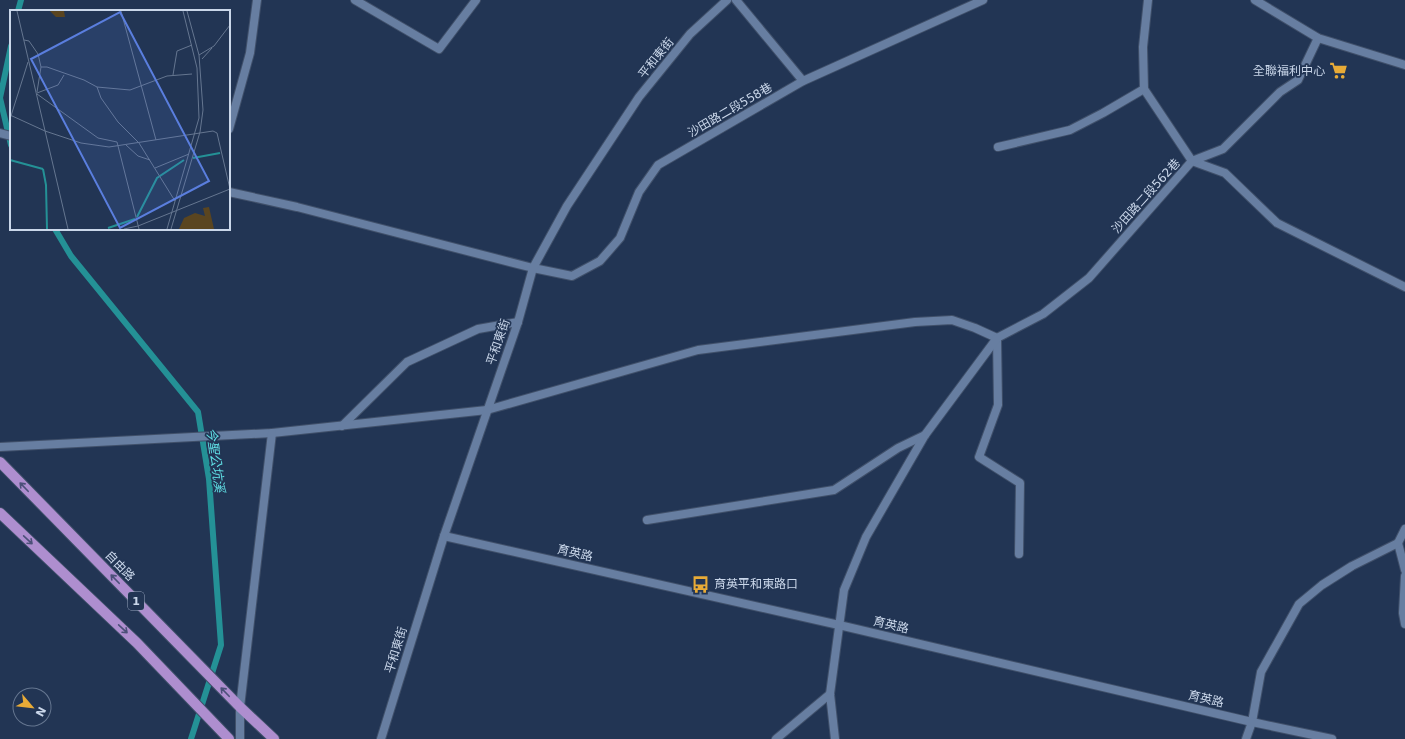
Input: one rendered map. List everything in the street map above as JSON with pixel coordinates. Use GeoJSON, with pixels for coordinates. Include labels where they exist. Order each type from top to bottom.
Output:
{"type":"FeatureCollection","features":[{"type":"Feature","properties":{"kind":"main road","name":"自由路"},"geometry":{"type":"LineString","coordinates":[[0,462],[240,707],[274,739]]}},
{"type":"Feature","properties":{"kind":"main road","name":"1"},"geometry":{"type":"LineString","coordinates":[[0,513],[137,643],[229,739]]}},
{"type":"Feature","properties":{"kind":"street"},"geometry":{"type":"LineString","coordinates":[[230,125],[250,53],[257,0]]}},
{"type":"Feature","properties":{"kind":"street"},"geometry":{"type":"LineString","coordinates":[[355,0],[439,49],[476,0]]}},
{"type":"Feature","properties":{"kind":"street","name":"平和東街"},"geometry":{"type":"LineString","coordinates":[[381,739],[444,536],[518,322],[533,268],[567,206],[640,97],[690,34],[727,0]]}},
{"type":"Feature","properties":{"kind":"street"},"geometry":{"type":"LineString","coordinates":[[736,0],[803,81]]}},
{"type":"Feature","properties":{"kind":"street","name":"沙田路二段558巷"},"geometry":{"type":"LineString","coordinates":[[230,192],[297,207],[533,268],[572,276],[600,261],[620,238],[639,192],[658,165],[803,81],[983,0]]}},
{"type":"Feature","properties":{"kind":"street"},"geometry":{"type":"LineString","coordinates":[[998,147],[1070,130],[1144,89],[1143,47],[1148,0]]}},
{"type":"Feature","properties":{"kind":"street"},"geometry":{"type":"LineString","coordinates":[[1255,0],[1318,38],[1405,64]]}},
{"type":"Feature","properties":{"kind":"street"},"geometry":{"type":"LineString","coordinates":[[1192,162],[1223,149],[1280,92],[1298,80],[1318,38]]}},
{"type":"Feature","properties":{"kind":"street","name":"沙田路二段562巷"},"geometry":{"type":"LineString","coordinates":[[997,338],[1043,314],[1089,278],[1192,162],[1144,89]]}},
{"type":"Feature","properties":{"kind":"street"},"geometry":{"type":"LineString","coordinates":[[0,133],[10,136]]}},
{"type":"Feature","properties":{"kind":"street"},"geometry":{"type":"LineString","coordinates":[[1192,162],[1225,173],[1277,223],[1405,287]]}},
{"type":"Feature","properties":{"kind":"street"},"geometry":{"type":"LineString","coordinates":[[0,447],[272,433],[487,410],[698,350],[915,322],[952,320],[997,338]]}},
{"type":"Feature","properties":{"kind":"street"},"geometry":{"type":"LineString","coordinates":[[342,426],[407,362],[478,329],[518,322]]}},
{"type":"Feature","properties":{"kind":"street"},"geometry":{"type":"LineString","coordinates":[[835,739],[830,694],[844,590],[866,537],[925,435],[997,338]]}},
{"type":"Feature","properties":{"kind":"street"},"geometry":{"type":"LineString","coordinates":[[997,338],[998,405],[979,457],[1020,483],[1020,554]]}},
{"type":"Feature","properties":{"kind":"street"},"geometry":{"type":"LineString","coordinates":[[240,739],[240,707],[272,433]]}},
{"type":"Feature","properties":{"kind":"street"},"geometry":{"type":"LineString","coordinates":[[647,520],[834,490],[898,448],[925,435]]}},
{"type":"Feature","properties":{"kind":"street"},"geometry":{"type":"LineString","coordinates":[[1246,739],[1252,722],[1261,672],[1299,604],[1322,585],[1352,566],[1398,543],[1405,529]]}},
{"type":"Feature","properties":{"kind":"street","name":"育英路"},"geometry":{"type":"LineString","coordinates":[[444,536],[839,625],[1252,722],[1332,739]]}},
{"type":"Feature","properties":{"kind":"street"},"geometry":{"type":"LineString","coordinates":[[1398,543],[1405,570]]}},
{"type":"Feature","properties":{"kind":"street"},"geometry":{"type":"LineString","coordinates":[[1405,576],[1403,614],[1405,624]]}},
{"type":"Feature","properties":{"kind":"street"},"geometry":{"type":"LineString","coordinates":[[776,739],[830,694]]}},
{"type":"Feature","properties":{"kind":"waterway","name":"今聖公坑溪"},"geometry":{"type":"LineString","coordinates":[[18,10],[21,0]]}},
{"type":"Feature","properties":{"kind":"waterway","name":"今聖公坑溪"},"geometry":{"type":"LineString","coordinates":[[10,51],[0,98],[10,141]]}},
{"type":"Feature","properties":{"kind":"waterway","name":"今聖公坑溪"},"geometry":{"type":"LineString","coordinates":[[56,230],[71,256],[198,412],[209,479],[221,645],[191,739]]}},
{"type":"Feature","properties":{"kind":"place","name":"全聯福利中心"},"geometry":{"type":"Point","coordinates":[1338,71]}},
{"type":"Feature","properties":{"kind":"place","name":"育英平和東路口"},"geometry":{"type":"Point","coordinates":[701,584]}}]}
